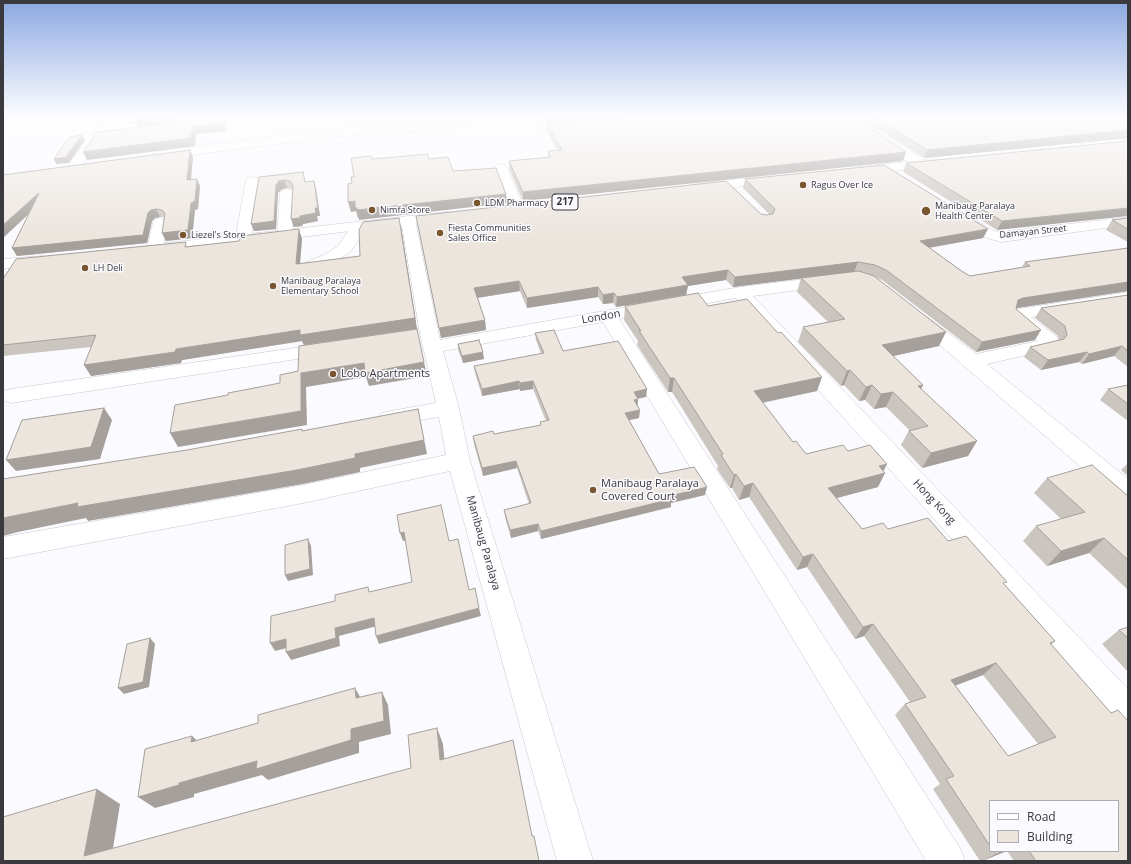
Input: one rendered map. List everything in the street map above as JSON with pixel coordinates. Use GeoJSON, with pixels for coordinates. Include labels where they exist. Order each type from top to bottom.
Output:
{"type":"FeatureCollection","features":[{"type":"Feature","properties":{"kind":"street"},"geometry":{"type":"LineString","coordinates":[[78,157],[70,168],[89,165]]}},
{"type":"Feature","properties":{"kind":"street"},"geometry":{"type":"LineString","coordinates":[[910,157],[920,164]]}},
{"type":"Feature","properties":{"kind":"street"},"geometry":{"type":"LineString","coordinates":[[846,172],[950,161]]}},
{"type":"Feature","properties":{"kind":"street"},"geometry":{"type":"LineString","coordinates":[[501,168],[517,207]]}},
{"type":"Feature","properties":{"kind":"street"},"geometry":{"type":"LineString","coordinates":[[884,168],[904,180]]}},
{"type":"Feature","properties":{"kind":"street"},"geometry":{"type":"LineString","coordinates":[[690,188],[791,178]]}},
{"type":"Feature","properties":{"kind":"street"},"geometry":{"type":"LineString","coordinates":[[243,239],[253,181]]}},
{"type":"Feature","properties":{"kind":"street"},"geometry":{"type":"LineString","coordinates":[[729,184],[739,194]]}},
{"type":"Feature","properties":{"kind":"street"},"geometry":{"type":"LineString","coordinates":[[286,234],[285,225],[287,193]]}},
{"type":"Feature","properties":{"kind":"street"},"geometry":{"type":"LineString","coordinates":[[501,209],[532,205]]}},
{"type":"Feature","properties":{"kind":"street","name":"Damayan Street"},"geometry":{"type":"LineString","coordinates":[[950,209],[989,234],[1001,237],[1128,221]]}},
{"type":"Feature","properties":{"kind":"street"},"geometry":{"type":"LineString","coordinates":[[140,251],[463,214]]}},
{"type":"Feature","properties":{"kind":"street","name":"Manibaug Paralaya"},"geometry":{"type":"LineString","coordinates":[[408,220],[425,339],[448,408],[459,461],[575,861]]}},
{"type":"Feature","properties":{"kind":"street"},"geometry":{"type":"LineString","coordinates":[[155,250],[160,222]]}},
{"type":"Feature","properties":{"kind":"street"},"geometry":{"type":"LineString","coordinates":[[308,267],[332,257],[344,250],[359,226]]}},
{"type":"Feature","properties":{"kind":"street"},"geometry":{"type":"LineString","coordinates":[[3,264],[56,259]]}},
{"type":"Feature","properties":{"kind":"street","name":"London"},"geometry":{"type":"LineString","coordinates":[[425,339],[608,316],[740,292],[848,279]]}},
{"type":"Feature","properties":{"kind":"street","name":"Hong Kong"},"geometry":{"type":"LineString","coordinates":[[740,292],[1128,712]]}},
{"type":"Feature","properties":{"kind":"street"},"geometry":{"type":"LineString","coordinates":[[972,361],[1050,344],[1050,341],[1020,318],[1020,315],[1024,313],[1128,297]]}},
{"type":"Feature","properties":{"kind":"street"},"geometry":{"type":"LineString","coordinates":[[905,309],[972,361],[1128,493]]}},
{"type":"Feature","properties":{"kind":"street"},"geometry":{"type":"LineString","coordinates":[[608,316],[947,861]]}},
{"type":"Feature","properties":{"kind":"street"},"geometry":{"type":"LineString","coordinates":[[11,396],[350,346]]}},
{"type":"Feature","properties":{"kind":"street"},"geometry":{"type":"LineString","coordinates":[[371,422],[448,408]]}},
{"type":"Feature","properties":{"kind":"street"},"geometry":{"type":"LineString","coordinates":[[3,548],[303,494],[459,461]]}},
{"type":"Feature","properties":{"kind":"building"},"geometry":{"type":"Polygon","coordinates":[[[135,157],[189,157],[187,180],[197,179],[195,201],[191,203],[188,230],[162,233],[165,213],[162,210],[156,209],[151,210],[148,213],[143,235],[12,248],[39,193],[3,225],[3,175],[135,157]]]}},
{"type":"Feature","properties":{"kind":"building"},"geometry":{"type":"Polygon","coordinates":[[[371,157],[372,159],[391,157],[429,157],[429,159],[448,157],[453,171],[496,168],[506,194],[357,210],[357,208],[355,208],[355,201],[348,202],[348,184],[352,183],[351,177],[354,177],[351,158],[371,157]]]}},
{"type":"Feature","properties":{"kind":"building"},"geometry":{"type":"Polygon","coordinates":[[[548,157],[855,157],[523,192],[509,161],[548,157]]]}},
{"type":"Feature","properties":{"kind":"building"},"geometry":{"type":"Polygon","coordinates":[[[963,157],[1128,157],[1128,208],[1002,221],[906,163],[963,157]]]}},
{"type":"Feature","properties":{"kind":"building"},"geometry":{"type":"Polygon","coordinates":[[[884,165],[988,229],[920,241],[970,276],[1030,266],[1025,262],[1128,248],[1128,282],[1018,300],[1016,309],[1041,330],[982,342],[886,270],[875,265],[858,262],[735,277],[728,270],[682,277],[688,285],[617,297],[614,293],[603,295],[598,287],[527,298],[519,281],[474,288],[485,320],[439,328],[416,216],[726,181],[761,214],[767,215],[773,214],[775,209],[745,179],[884,165]]]}},
{"type":"Feature","properties":{"kind":"building"},"geometry":{"type":"Polygon","coordinates":[[[303,172],[305,182],[314,181],[318,208],[315,208],[316,213],[291,219],[293,185],[290,181],[284,180],[279,181],[276,185],[274,221],[251,224],[259,177],[303,172]]]}},
{"type":"Feature","properties":{"kind":"building"},"geometry":{"type":"Polygon","coordinates":[[[399,218],[415,318],[300,335],[300,330],[176,349],[175,352],[84,365],[96,335],[3,345],[3,279],[16,259],[186,242],[185,247],[239,241],[241,236],[299,229],[296,264],[360,256],[359,230],[363,222],[399,218]]]}},
{"type":"Feature","properties":{"kind":"building"},"geometry":{"type":"Polygon","coordinates":[[[1128,218],[1128,229],[1112,220],[1128,218]]]}},
{"type":"Feature","properties":{"kind":"building"},"geometry":{"type":"Polygon","coordinates":[[[859,271],[874,276],[946,332],[882,345],[923,385],[918,386],[977,441],[931,453],[909,431],[928,426],[893,392],[881,394],[872,385],[866,387],[850,370],[847,371],[803,327],[845,319],[801,278],[859,271]]]}},
{"type":"Feature","properties":{"kind":"building"},"geometry":{"type":"Polygon","coordinates":[[[698,293],[708,306],[747,299],[778,333],[781,332],[822,377],[754,391],[793,442],[796,441],[806,454],[843,445],[848,451],[870,445],[887,464],[879,466],[885,473],[828,488],[862,529],[883,523],[888,529],[928,518],[948,541],[966,536],[1007,582],[1003,583],[1055,641],[1050,643],[1111,713],[1118,710],[1128,721],[1128,861],[1036,861],[1030,852],[1119,852],[1119,800],[989,800],[989,844],[946,779],[954,776],[905,704],[926,697],[873,624],[863,627],[813,554],[803,557],[753,483],[744,486],[736,474],[734,475],[721,455],[723,454],[674,378],[670,378],[639,331],[641,331],[625,306],[698,293]],[[996,663],[951,680],[1008,756],[1056,737],[996,663]]]}},
{"type":"Feature","properties":{"kind":"building"},"geometry":{"type":"Polygon","coordinates":[[[1128,295],[1128,351],[1122,346],[1089,354],[1087,352],[1048,360],[1030,347],[1064,339],[1067,335],[1065,326],[1041,308],[1128,295]]]}},
{"type":"Feature","properties":{"kind":"building"},"geometry":{"type":"Polygon","coordinates":[[[417,329],[424,362],[365,373],[364,363],[301,373],[301,411],[170,433],[175,405],[280,383],[280,375],[298,371],[299,346],[417,329]]]}},
{"type":"Feature","properties":{"kind":"building"},"geometry":{"type":"Polygon","coordinates":[[[554,330],[563,351],[618,341],[647,389],[634,392],[638,399],[634,400],[640,410],[625,413],[659,474],[694,467],[707,487],[670,496],[672,499],[541,531],[538,524],[510,530],[504,510],[531,503],[516,461],[482,468],[473,436],[493,431],[494,434],[541,425],[540,422],[549,420],[533,381],[520,383],[519,381],[482,389],[474,366],[544,353],[535,333],[554,330]]]}},
{"type":"Feature","properties":{"kind":"building"},"geometry":{"type":"Polygon","coordinates":[[[479,340],[483,352],[462,356],[458,344],[479,340]]]}},
{"type":"Feature","properties":{"kind":"building"},"geometry":{"type":"Polygon","coordinates":[[[1128,385],[1128,404],[1108,389],[1128,385]]]}},
{"type":"Feature","properties":{"kind":"building"},"geometry":{"type":"Polygon","coordinates":[[[104,408],[91,447],[6,460],[22,420],[104,408]]]}},
{"type":"Feature","properties":{"kind":"building"},"geometry":{"type":"Polygon","coordinates":[[[418,409],[424,440],[355,454],[355,458],[297,470],[77,507],[78,503],[3,518],[3,479],[187,450],[302,429],[302,431],[418,409]]]}},
{"type":"Feature","properties":{"kind":"building"},"geometry":{"type":"Polygon","coordinates":[[[1092,465],[1128,496],[1128,560],[1104,538],[1061,551],[1036,526],[1085,512],[1047,478],[1092,465]]]}},
{"type":"Feature","properties":{"kind":"building"},"geometry":{"type":"Polygon","coordinates":[[[441,505],[449,541],[458,539],[469,590],[475,588],[479,608],[376,636],[374,618],[335,628],[336,638],[286,652],[286,639],[270,643],[271,616],[335,601],[335,595],[368,587],[369,592],[412,582],[404,532],[400,533],[397,515],[441,505]]]}},
{"type":"Feature","properties":{"kind":"building"},"geometry":{"type":"Polygon","coordinates":[[[308,539],[310,569],[285,575],[285,545],[308,539]]]}},
{"type":"Feature","properties":{"kind":"building"},"geometry":{"type":"Polygon","coordinates":[[[1128,627],[1128,638],[1119,630],[1128,627]]]}},
{"type":"Feature","properties":{"kind":"building"},"geometry":{"type":"Polygon","coordinates":[[[150,638],[143,682],[118,688],[127,644],[150,638]]]}},
{"type":"Feature","properties":{"kind":"building"},"geometry":{"type":"Polygon","coordinates":[[[355,688],[356,698],[382,692],[384,721],[351,729],[351,740],[256,769],[257,761],[179,783],[179,785],[138,797],[145,749],[192,736],[191,742],[258,723],[258,715],[355,688]]]}},
{"type":"Feature","properties":{"kind":"building"},"geometry":{"type":"Polygon","coordinates":[[[437,728],[440,760],[513,740],[532,836],[534,836],[539,861],[3,861],[3,817],[97,789],[84,856],[411,768],[408,735],[437,728]]]}},
{"type":"Feature","properties":{"kind":"place","name":"Ragus Over Ice"},"geometry":{"type":"Point","coordinates":[803,185]}},
{"type":"Feature","properties":{"kind":"place","name":"LDM Pharmacy"},"geometry":{"type":"Point","coordinates":[477,203]}},
{"type":"Feature","properties":{"kind":"place","name":"Nimfa Store"},"geometry":{"type":"Point","coordinates":[372,210]}},
{"type":"Feature","properties":{"kind":"place","name":"Manibaug Paralaya Health Center"},"geometry":{"type":"Point","coordinates":[926,211]}},
{"type":"Feature","properties":{"kind":"place","name":"Fiesta Communities Sales Office"},"geometry":{"type":"Point","coordinates":[440,233]}},
{"type":"Feature","properties":{"kind":"place","name":"Liezel's Store"},"geometry":{"type":"Point","coordinates":[183,235]}},
{"type":"Feature","properties":{"kind":"place","name":"LH Deli"},"geometry":{"type":"Point","coordinates":[85,268]}},
{"type":"Feature","properties":{"kind":"place","name":"Manibaug Paralaya Elementary School"},"geometry":{"type":"Point","coordinates":[273,286]}},
{"type":"Feature","properties":{"kind":"place","name":"Lobo Apartments"},"geometry":{"type":"Point","coordinates":[333,374]}},
{"type":"Feature","properties":{"kind":"place","name":"Manibaug Paralaya Covered Court"},"geometry":{"type":"Point","coordinates":[593,490]}}]}
